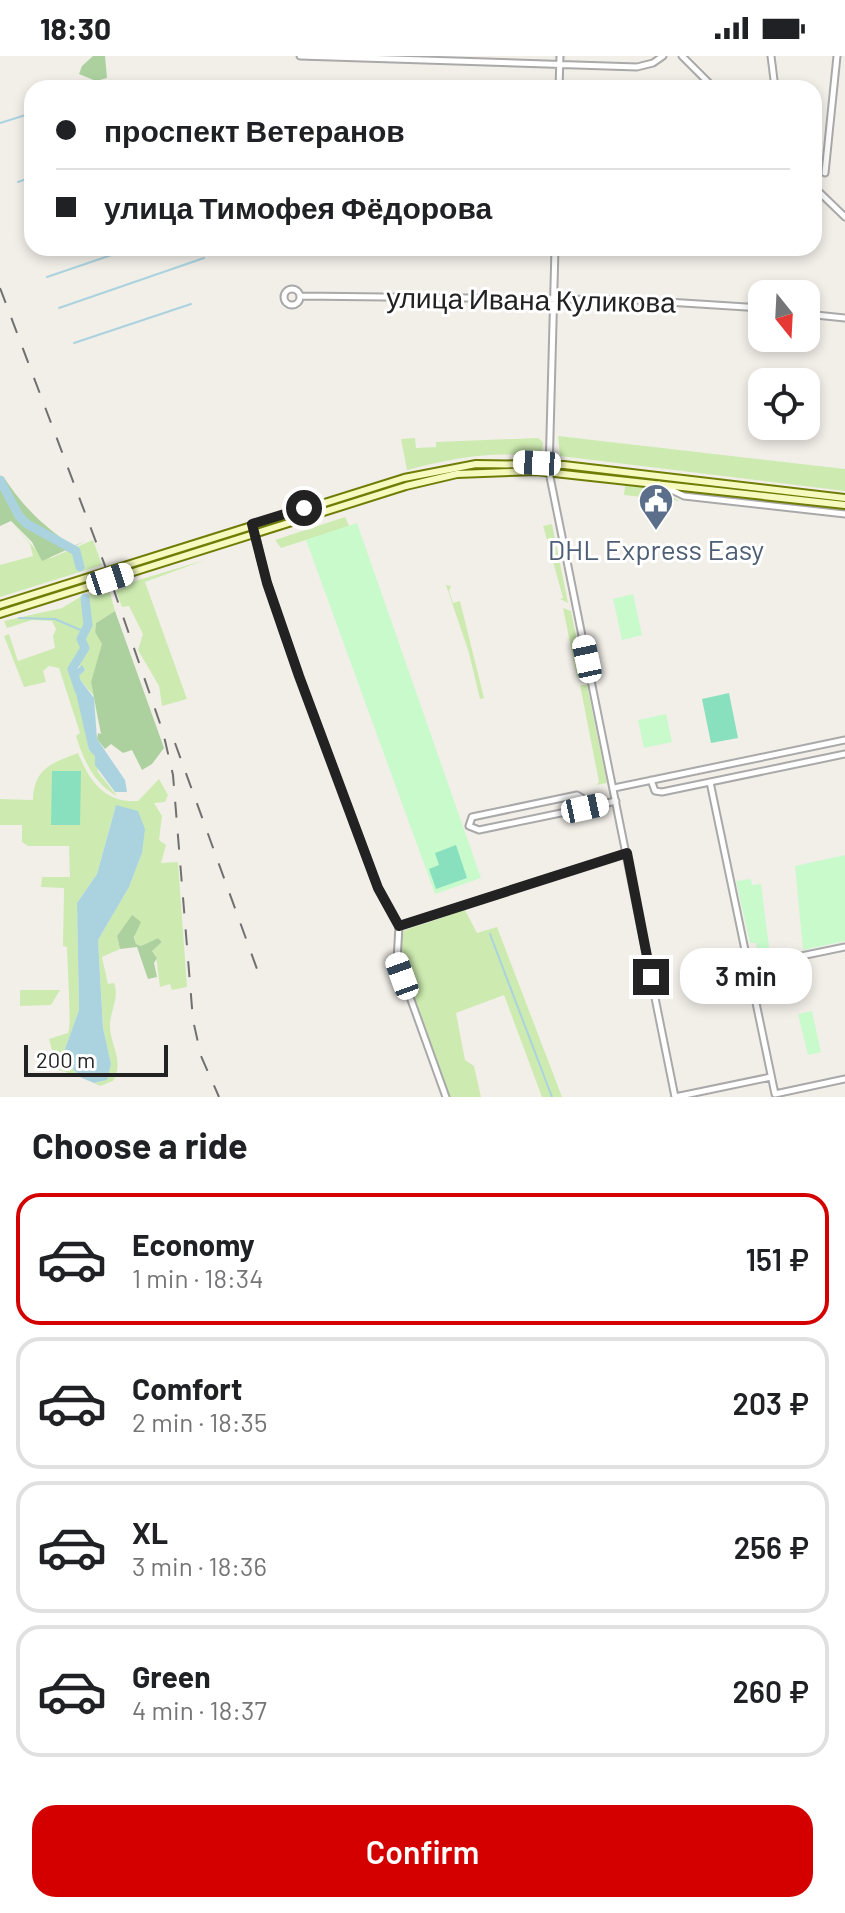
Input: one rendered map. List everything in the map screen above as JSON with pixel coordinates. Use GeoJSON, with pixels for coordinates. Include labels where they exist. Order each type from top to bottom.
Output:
{"type":"FeatureCollection","features":[{"type":"Feature","properties":{"kind":"main road"},"geometry":{"type":"LineString","coordinates":[[0,605],[252,524],[432,471],[497,462],[845,498]]}},
{"type":"Feature","properties":{"kind":"main road"},"geometry":{"type":"LineString","coordinates":[[0,614],[255,532],[434,479],[479,472],[549,468],[845,505]]}},
{"type":"Feature","properties":{"kind":"street"},"geometry":{"type":"LineString","coordinates":[[300,56],[642,67],[663,56]]}},
{"type":"Feature","properties":{"kind":"street"},"geometry":{"type":"LineString","coordinates":[[559,80],[560,56]]}},
{"type":"Feature","properties":{"kind":"street"},"geometry":{"type":"LineString","coordinates":[[682,56],[706,80]]}},
{"type":"Feature","properties":{"kind":"street"},"geometry":{"type":"LineString","coordinates":[[771,56],[774,80]]}},
{"type":"Feature","properties":{"kind":"street"},"geometry":{"type":"LineString","coordinates":[[825,173],[837,56]]}},
{"type":"Feature","properties":{"kind":"street"},"geometry":{"type":"LineString","coordinates":[[822,195],[845,217]]}},
{"type":"Feature","properties":{"kind":"street"},"geometry":{"type":"LineString","coordinates":[[555,256],[549,468],[675,1097],[771,1077]]}},
{"type":"Feature","properties":{"kind":"street","name":"улица Ивана Куликова"},"geometry":{"type":"LineString","coordinates":[[301,296],[387,294],[748,306]]}},
{"type":"Feature","properties":{"kind":"street"},"geometry":{"type":"LineString","coordinates":[[820,315],[845,318]]}},
{"type":"Feature","properties":{"kind":"street"},"geometry":{"type":"LineString","coordinates":[[658,484],[684,496],[845,514]]}},
{"type":"Feature","properties":{"kind":"street"},"geometry":{"type":"LineString","coordinates":[[252,524],[267,583],[299,676],[378,888],[399,926],[397,961],[446,1097]]}},
{"type":"Feature","properties":{"kind":"street"},"geometry":{"type":"LineString","coordinates":[[614,788],[845,740]]}},
{"type":"Feature","properties":{"kind":"street"},"geometry":{"type":"LineString","coordinates":[[651,780],[658,792],[845,754]]}},
{"type":"Feature","properties":{"kind":"street"},"geometry":{"type":"LineString","coordinates":[[710,782],[775,1094],[845,1079]]}},
{"type":"Feature","properties":{"kind":"street"},"geometry":{"type":"LineString","coordinates":[[585,808],[582,798],[577,795],[476,816],[468,823],[471,828],[479,830],[585,808],[616,801]]}},
{"type":"Feature","properties":{"kind":"street"},"geometry":{"type":"LineString","coordinates":[[399,926],[627,853]]}},
{"type":"Feature","properties":{"kind":"street"},"geometry":{"type":"LineString","coordinates":[[748,967],[845,947]]}},
{"type":"Feature","properties":{"kind":"green space"},"geometry":{"type":"Polygon","coordinates":[[[93,56],[105,56],[107,78],[94,80],[79,74],[82,66],[93,56]]]}},
{"type":"Feature","properties":{"kind":"green space"},"geometry":{"type":"Polygon","coordinates":[[[558,436],[845,469],[845,491],[560,456],[558,436]]]}},
{"type":"Feature","properties":{"kind":"green space"},"geometry":{"type":"Polygon","coordinates":[[[415,438],[416,448],[436,447],[436,442],[538,438],[543,442],[542,454],[537,457],[472,457],[407,470],[401,439],[415,438]]]}},
{"type":"Feature","properties":{"kind":"green space"},"geometry":{"type":"Polygon","coordinates":[[[3,476],[34,515],[52,531],[73,546],[86,541],[42,561],[32,542],[11,521],[0,526],[0,479],[3,476]]]}},
{"type":"Feature","properties":{"kind":"green space"},"geometry":{"type":"Polygon","coordinates":[[[625,486],[653,487],[680,501],[624,495],[625,486]]]}},
{"type":"Feature","properties":{"kind":"green space"},"geometry":{"type":"Polygon","coordinates":[[[345,517],[349,526],[281,548],[275,540],[345,517]]]}},
{"type":"Feature","properties":{"kind":"green space"},"geometry":{"type":"Polygon","coordinates":[[[10,521],[39,553],[51,558],[93,540],[102,565],[0,597],[0,565],[33,556],[30,544],[10,521]]]}},
{"type":"Feature","properties":{"kind":"green space"},"geometry":{"type":"Polygon","coordinates":[[[357,523],[481,878],[435,894],[306,540],[357,523]]]}},
{"type":"Feature","properties":{"kind":"green space"},"geometry":{"type":"Polygon","coordinates":[[[552,524],[568,603],[560,599],[563,598],[543,526],[552,524]]]}},
{"type":"Feature","properties":{"kind":"green space"},"geometry":{"type":"Polygon","coordinates":[[[205,560],[145,582],[187,699],[162,706],[159,686],[138,650],[143,634],[129,606],[122,607],[116,591],[123,588],[122,585],[205,560]]]}},
{"type":"Feature","properties":{"kind":"green space"},"geometry":{"type":"Polygon","coordinates":[[[446,585],[451,586],[449,591],[453,603],[460,601],[484,698],[480,699],[469,653],[446,585]]]}},
{"type":"Feature","properties":{"kind":"green space"},"geometry":{"type":"Polygon","coordinates":[[[109,589],[115,611],[96,623],[95,632],[103,644],[91,682],[101,735],[93,695],[78,677],[85,670],[78,665],[87,648],[83,639],[91,624],[87,595],[109,589]]]}},
{"type":"Feature","properties":{"kind":"green space"},"geometry":{"type":"Polygon","coordinates":[[[633,594],[642,635],[622,640],[613,599],[633,594]]]}},
{"type":"Feature","properties":{"kind":"green space"},"geometry":{"type":"Polygon","coordinates":[[[82,596],[87,623],[80,639],[83,647],[71,668],[89,750],[95,755],[98,772],[117,796],[102,785],[86,762],[76,736],[80,733],[59,668],[49,666],[43,671],[46,682],[24,687],[4,636],[9,634],[18,661],[55,648],[53,636],[56,629],[52,621],[32,620],[7,628],[4,621],[62,608],[82,596]]]}},
{"type":"Feature","properties":{"kind":"green space"},"geometry":{"type":"Polygon","coordinates":[[[563,608],[571,611],[584,676],[577,677],[563,608]]]}},
{"type":"Feature","properties":{"kind":"green space"},"geometry":{"type":"Polygon","coordinates":[[[115,611],[164,748],[152,764],[142,770],[132,750],[123,753],[111,744],[105,749],[97,739],[98,733],[101,734],[91,682],[102,644],[95,632],[96,623],[115,611]]]}},
{"type":"Feature","properties":{"kind":"green space"},"geometry":{"type":"Polygon","coordinates":[[[580,685],[587,685],[607,783],[596,785],[599,782],[580,685]]]}},
{"type":"Feature","properties":{"kind":"green space"},"geometry":{"type":"Polygon","coordinates":[[[729,693],[738,738],[711,743],[702,699],[729,693]]]}},
{"type":"Feature","properties":{"kind":"green space"},"geometry":{"type":"Polygon","coordinates":[[[666,714],[672,742],[644,748],[638,720],[666,714]]]}},
{"type":"Feature","properties":{"kind":"green space"},"geometry":{"type":"Polygon","coordinates":[[[78,753],[100,789],[116,798],[138,801],[159,779],[168,795],[165,802],[154,803],[162,816],[159,840],[166,845],[161,863],[178,862],[187,987],[172,990],[170,984],[160,987],[156,956],[152,951],[162,942],[158,938],[141,946],[136,944],[131,917],[117,936],[120,949],[102,957],[108,984],[114,983],[116,989],[110,1029],[117,1068],[113,1081],[100,1086],[94,1083],[104,1081],[111,1064],[103,1028],[98,940],[129,887],[142,853],[125,808],[115,808],[97,874],[77,903],[79,1010],[65,1049],[69,1065],[82,1078],[57,1069],[49,1039],[68,1033],[69,993],[67,947],[63,946],[64,888],[41,887],[42,877],[70,877],[69,846],[28,846],[22,842],[22,825],[0,825],[0,799],[33,800],[37,781],[46,768],[78,753]]]}},
{"type":"Feature","properties":{"kind":"green space"},"geometry":{"type":"Polygon","coordinates":[[[52,771],[81,771],[80,825],[51,825],[52,771]]]}},
{"type":"Feature","properties":{"kind":"green space"},"geometry":{"type":"Polygon","coordinates":[[[456,845],[467,878],[436,889],[429,869],[439,865],[435,853],[456,845]]]}},
{"type":"Feature","properties":{"kind":"green space"},"geometry":{"type":"Polygon","coordinates":[[[845,855],[845,941],[803,950],[795,866],[845,855]]]}},
{"type":"Feature","properties":{"kind":"green space"},"geometry":{"type":"Polygon","coordinates":[[[751,879],[752,885],[761,884],[770,955],[758,956],[756,943],[750,943],[736,881],[751,879]]]}},
{"type":"Feature","properties":{"kind":"green space"},"geometry":{"type":"Polygon","coordinates":[[[465,910],[477,933],[497,927],[562,1097],[542,1097],[504,995],[456,1013],[465,1060],[474,1066],[481,1097],[450,1097],[418,1011],[399,949],[399,935],[405,930],[465,910]]]}},
{"type":"Feature","properties":{"kind":"green space"},"geometry":{"type":"Polygon","coordinates":[[[132,915],[141,922],[134,937],[136,944],[141,946],[158,938],[162,942],[152,951],[157,958],[154,963],[157,977],[148,979],[137,947],[120,949],[117,936],[132,915]]]}},
{"type":"Feature","properties":{"kind":"green space"},"geometry":{"type":"Polygon","coordinates":[[[20,990],[60,990],[51,1005],[20,1006],[20,990]]]}},
{"type":"Feature","properties":{"kind":"green space"},"geometry":{"type":"Polygon","coordinates":[[[812,1011],[821,1052],[808,1055],[798,1014],[812,1011]]]}},
{"type":"Feature","properties":{"kind":"water"},"geometry":{"type":"Polygon","coordinates":[[[82,665],[85,670],[78,677],[94,698],[97,739],[125,780],[127,792],[115,792],[95,765],[95,756],[89,750],[73,680],[78,678],[74,672],[82,665]]]}},
{"type":"Feature","properties":{"kind":"water"},"geometry":{"type":"Polygon","coordinates":[[[116,805],[138,811],[145,829],[142,853],[129,887],[98,940],[103,1028],[111,1064],[107,1080],[94,1083],[82,1078],[69,1065],[65,1049],[79,1010],[77,903],[97,874],[116,805]]]}},
{"type":"Feature","properties":{"kind":"waterway"},"geometry":{"type":"LineString","coordinates":[[0,123],[24,116]]}},
{"type":"Feature","properties":{"kind":"waterway"},"geometry":{"type":"LineString","coordinates":[[18,182],[24,180]]}},
{"type":"Feature","properties":{"kind":"waterway"},"geometry":{"type":"LineString","coordinates":[[47,277],[109,256]]}},
{"type":"Feature","properties":{"kind":"waterway"},"geometry":{"type":"LineString","coordinates":[[59,308],[204,258]]}},
{"type":"Feature","properties":{"kind":"waterway"},"geometry":{"type":"LineString","coordinates":[[74,343],[191,304]]}},
{"type":"Feature","properties":{"kind":"waterway"},"geometry":{"type":"LineString","coordinates":[[0,480],[19,516],[27,524],[76,551],[80,567]]}},
{"type":"Feature","properties":{"kind":"waterway"},"geometry":{"type":"LineString","coordinates":[[79,690],[72,669],[85,648],[81,639],[88,625],[85,598]]}},
{"type":"Feature","properties":{"kind":"waterway"},"geometry":{"type":"LineString","coordinates":[[19,618],[55,619],[85,632]]}},
{"type":"Feature","properties":{"kind":"waterway"},"geometry":{"type":"LineString","coordinates":[[490,934],[552,1097]]}},
{"type":"Feature","properties":{"kind":"railway"},"geometry":{"type":"LineString","coordinates":[[0,288],[110,579],[163,732],[173,775],[193,1020],[201,1056],[219,1097]]}},
{"type":"Feature","properties":{"kind":"railway"},"geometry":{"type":"LineString","coordinates":[[175,743],[261,980]]}},
{"type":"Feature","properties":{"kind":"place","name":"DHL Express Easy"},"geometry":{"type":"Point","coordinates":[656,532]}},
{"type":"Feature","properties":{"kind":"route"},"geometry":{"type":"LineString","coordinates":[[304,508],[252,524],[267,583],[311,709],[378,888],[399,926],[627,853],[651,977]]}}]}
